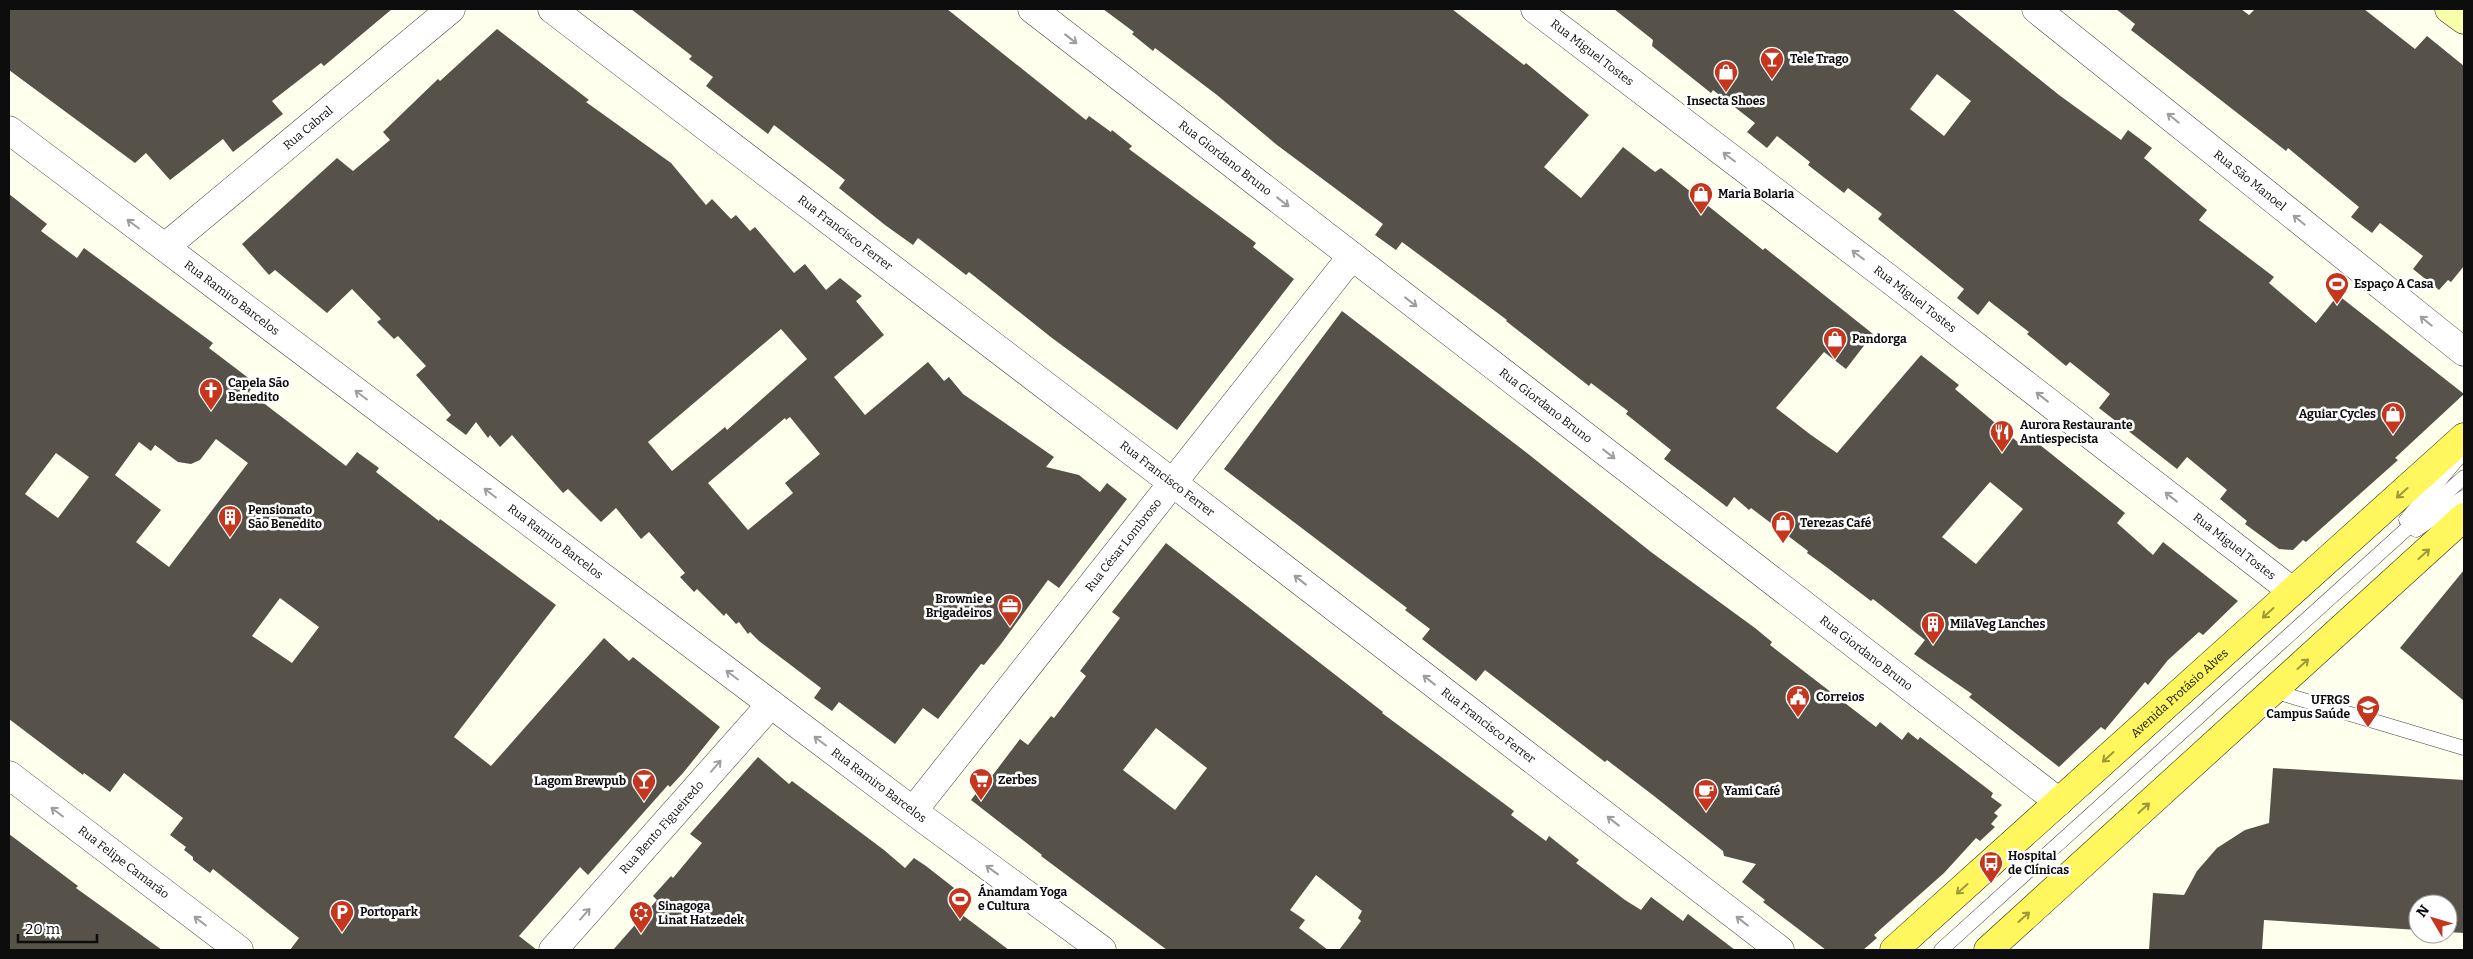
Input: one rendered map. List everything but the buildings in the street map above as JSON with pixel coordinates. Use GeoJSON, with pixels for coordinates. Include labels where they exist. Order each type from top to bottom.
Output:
{"type":"FeatureCollection","features":[{"type":"Feature","properties":{"kind":"main road"},"geometry":{"type":"LineString","coordinates":[[2449,9],[2464,20]]}},
{"type":"Feature","properties":{"kind":"main road","name":"Avenida Protásio Alves"},"geometry":{"type":"LineString","coordinates":[[1894,950],[2464,437]]}},
{"type":"Feature","properties":{"kind":"main road"},"geometry":{"type":"LineString","coordinates":[[1988,950],[2464,517]]}},
{"type":"Feature","properties":{"kind":"street","name":"Rua Cabral"},"geometry":{"type":"LineString","coordinates":[[165,247],[452,9]]}},
{"type":"Feature","properties":{"kind":"street","name":"Rua Francisco Ferrer"},"geometry":{"type":"LineString","coordinates":[[552,9],[1780,950]]}},
{"type":"Feature","properties":{"kind":"street","name":"Rua Giordano Bruno"},"geometry":{"type":"LineString","coordinates":[[1032,9],[2059,802]]}},
{"type":"Feature","properties":{"kind":"street","name":"Rua Miguel Tostes"},"geometry":{"type":"LineString","coordinates":[[1535,9],[1888,278],[2292,591]]}},
{"type":"Feature","properties":{"kind":"street","name":"Rua São Manoel"},"geometry":{"type":"LineString","coordinates":[[2036,9],[2464,352]]}},
{"type":"Feature","properties":{"kind":"street","name":"Rua Ramiro Barcelos"},"geometry":{"type":"LineString","coordinates":[[9,130],[913,811],[1102,950]]}},
{"type":"Feature","properties":{"kind":"street","name":"Rua César Lombroso"},"geometry":{"type":"LineString","coordinates":[[913,811],[1352,256]]}},
{"type":"Feature","properties":{"kind":"street","name":"Rua Bento Figueiredo"},"geometry":{"type":"LineString","coordinates":[[553,950],[771,704]]}},
{"type":"Feature","properties":{"kind":"street","name":"Rua Felipe Camarão"},"geometry":{"type":"LineString","coordinates":[[9,775],[239,950]]}},
{"type":"Feature","properties":{"kind":"lane"},"geometry":{"type":"LineString","coordinates":[[2370,562],[2464,451]]}},
{"type":"Feature","properties":{"kind":"lane"},"geometry":{"type":"LineString","coordinates":[[1941,950],[2464,477]]}},
{"type":"Feature","properties":{"kind":"lane"},"geometry":{"type":"LineString","coordinates":[[2370,562],[2464,497]]}},
{"type":"Feature","properties":{"kind":"lane"},"geometry":{"type":"LineString","coordinates":[[2273,691],[2464,748]]}},
{"type":"Feature","properties":{"kind":"place","name":"Tele Trago"},"geometry":{"type":"Point","coordinates":[1772,80]}},
{"type":"Feature","properties":{"kind":"place","name":"Insecta Shoes"},"geometry":{"type":"Point","coordinates":[1726,93]}},
{"type":"Feature","properties":{"kind":"place","name":"Maria Bolaria"},"geometry":{"type":"Point","coordinates":[1701,215]}},
{"type":"Feature","properties":{"kind":"place","name":"Espaço A Casa"},"geometry":{"type":"Point","coordinates":[2337,305]}},
{"type":"Feature","properties":{"kind":"place","name":"Pandorga"},"geometry":{"type":"Point","coordinates":[1835,360]}},
{"type":"Feature","properties":{"kind":"place","name":"Capela São Benedito"},"geometry":{"type":"Point","coordinates":[211,411]}},
{"type":"Feature","properties":{"kind":"place","name":"Aguiar Cycles"},"geometry":{"type":"Point","coordinates":[2393,435]}},
{"type":"Feature","properties":{"kind":"place","name":"Aurora Restaurante Antiespecista"},"geometry":{"type":"Point","coordinates":[2002,453]}},
{"type":"Feature","properties":{"kind":"place","name":"Pensionato São Benedito"},"geometry":{"type":"Point","coordinates":[230,538]}},
{"type":"Feature","properties":{"kind":"place","name":"Terezas Café"},"geometry":{"type":"Point","coordinates":[1783,544]}},
{"type":"Feature","properties":{"kind":"place","name":"Brownie e Brigadeiros"},"geometry":{"type":"Point","coordinates":[1010,627]}},
{"type":"Feature","properties":{"kind":"place","name":"MilaVeg Lanches"},"geometry":{"type":"Point","coordinates":[1933,645]}},
{"type":"Feature","properties":{"kind":"place","name":"Correios"},"geometry":{"type":"Point","coordinates":[1798,718]}},
{"type":"Feature","properties":{"kind":"place","name":"UFRGS Campus Saúde"},"geometry":{"type":"Point","coordinates":[2368,728]}},
{"type":"Feature","properties":{"kind":"place","name":"Zerbes"},"geometry":{"type":"Point","coordinates":[981,801]}},
{"type":"Feature","properties":{"kind":"place","name":"Lagom Brewpub"},"geometry":{"type":"Point","coordinates":[644,802]}},
{"type":"Feature","properties":{"kind":"place","name":"Yami Café"},"geometry":{"type":"Point","coordinates":[1706,812]}},
{"type":"Feature","properties":{"kind":"place","name":"Hospital de Clínicas"},"geometry":{"type":"Point","coordinates":[1991,884]}},
{"type":"Feature","properties":{"kind":"place","name":"Ánamdam Yoga e Cultura"},"geometry":{"type":"Point","coordinates":[960,920]}},
{"type":"Feature","properties":{"kind":"place","name":"Portopark"},"geometry":{"type":"Point","coordinates":[342,933]}},
{"type":"Feature","properties":{"kind":"place","name":"Sinagoga Linat Hatzedek"},"geometry":{"type":"Point","coordinates":[641,934]}}]}
